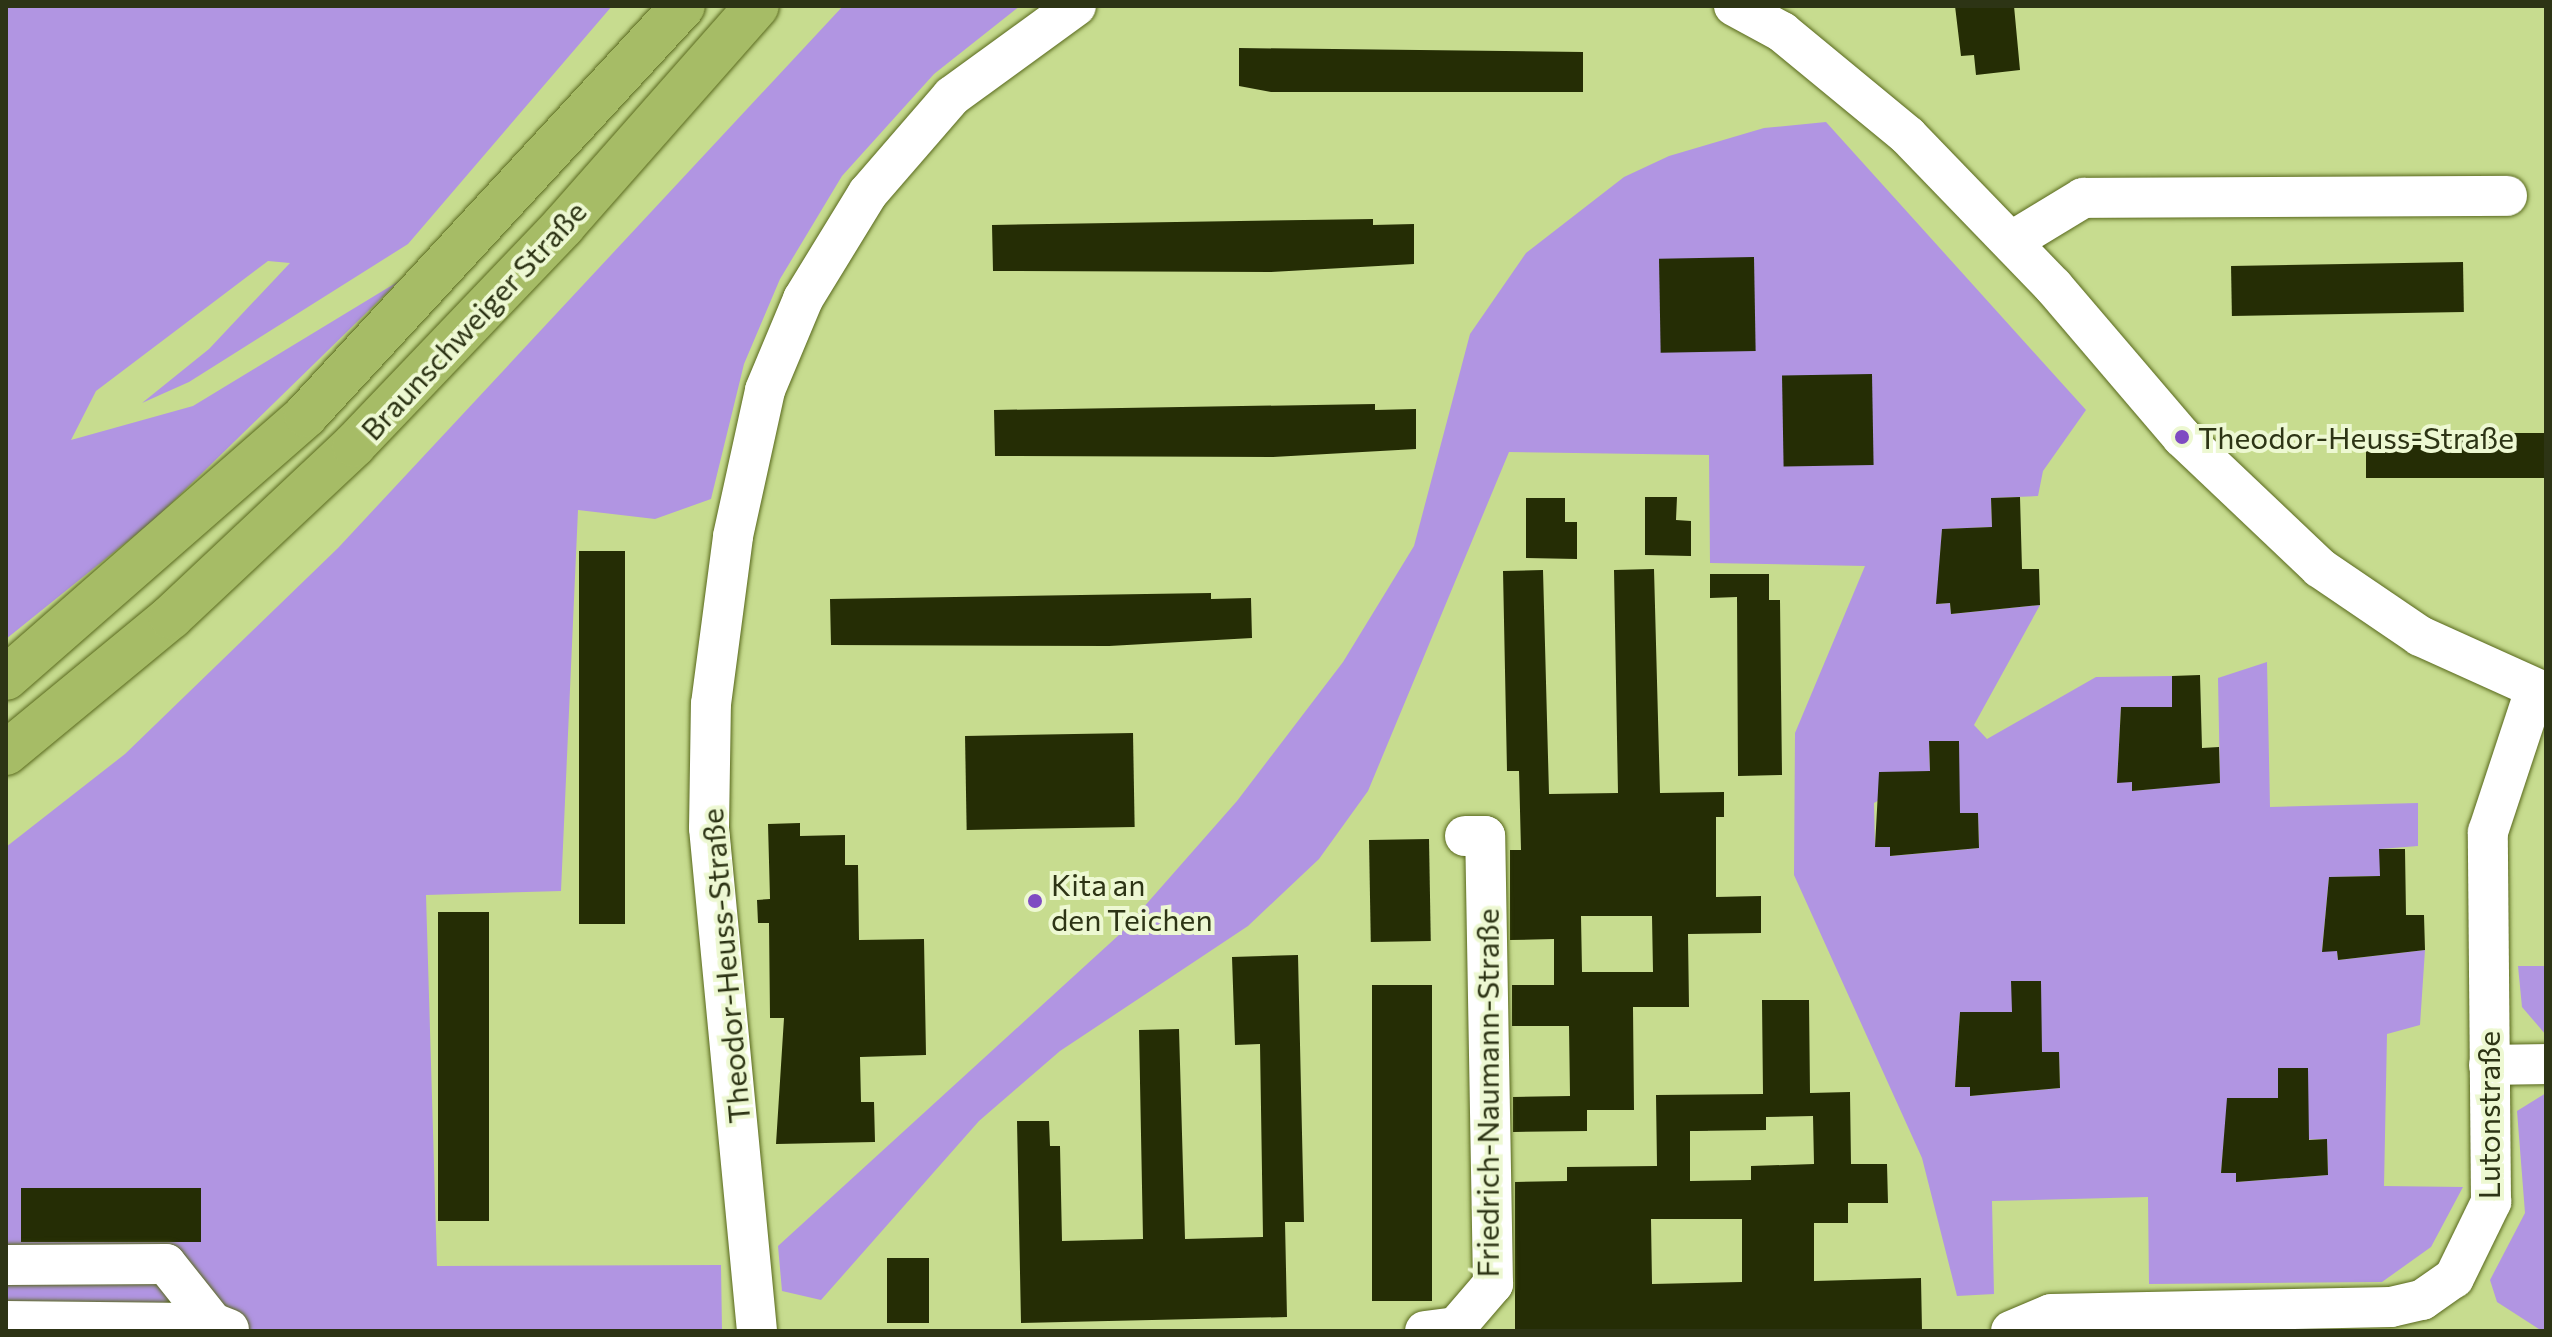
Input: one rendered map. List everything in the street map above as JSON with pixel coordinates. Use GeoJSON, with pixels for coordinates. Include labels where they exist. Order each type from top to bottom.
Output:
{"type":"FeatureCollection","features":[{"type":"Feature","properties":{"kind":"highway","name":"Braunschweiger Straße"},"geometry":{"type":"LineString","coordinates":[[6,678],[132,574],[306,415],[683,6]]}},
{"type":"Feature","properties":{"kind":"highway","name":"Braunschweiger Straße"},"geometry":{"type":"LineString","coordinates":[[6,753],[171,617],[365,433],[563,226],[757,6]]}},
{"type":"Feature","properties":{"kind":"street","name":"Theodor-Heuss-Straße"},"geometry":{"type":"LineString","coordinates":[[757,1331],[709,828],[711,704],[733,536],[765,390],[803,299],[868,193],[952,96],[1076,6]]}},
{"type":"Feature","properties":{"kind":"street"},"geometry":{"type":"LineString","coordinates":[[1734,6],[1782,32],[1848,83],[2012,241],[2192,447],[2320,568],[2420,636],[2540,691]]}},
{"type":"Feature","properties":{"kind":"street"},"geometry":{"type":"LineString","coordinates":[[2012,241],[2083,198],[2507,196]]}},
{"type":"Feature","properties":{"kind":"street","name":"Lutonstraße"},"geometry":{"type":"LineString","coordinates":[[2011,1331],[2051,1314],[2391,1307],[2422,1300],[2454,1278],[2491,1202],[2488,832],[2540,691]]}},
{"type":"Feature","properties":{"kind":"street","name":"Friedrich-Naumann-Straße"},"geometry":{"type":"LineString","coordinates":[[1425,1331],[1456,1327],[1493,1284],[1485,836],[1465,836]]}},
{"type":"Feature","properties":{"kind":"street"},"geometry":{"type":"LineString","coordinates":[[2489,1065],[2546,1064]]}},
{"type":"Feature","properties":{"kind":"street"},"geometry":{"type":"LineString","coordinates":[[6,1265],[166,1264],[223,1327]]}},
{"type":"Feature","properties":{"kind":"street"},"geometry":{"type":"LineString","coordinates":[[6,1321],[223,1327]]}},
{"type":"Feature","properties":{"kind":"shaded area"},"geometry":{"type":"Polygon","coordinates":[[[6,6],[612,6],[408,244],[189,382],[142,403],[209,349],[290,263],[268,261],[96,391],[71,440],[193,406],[399,281],[155,519],[6,639],[6,6]]]}},
{"type":"Feature","properties":{"kind":"shaded area"},"geometry":{"type":"Polygon","coordinates":[[[843,6],[1020,6],[934,74],[842,176],[780,279],[744,364],[711,499],[655,519],[578,510],[561,891],[426,895],[437,1266],[721,1265],[722,1331],[6,1331],[6,847],[125,754],[338,548],[843,6]]]}},
{"type":"Feature","properties":{"kind":"shaded area"},"geometry":{"type":"Polygon","coordinates":[[[1826,122],[2086,410],[2043,471],[2038,496],[1991,498],[1992,527],[1942,529],[1937,604],[1950,603],[1951,614],[2040,605],[1974,725],[1987,739],[2096,677],[2172,676],[2172,707],[2121,707],[2117,782],[2132,782],[2133,791],[2220,782],[2218,678],[2267,662],[2270,807],[2418,803],[2418,846],[2380,849],[2380,876],[2329,877],[2322,951],[2337,951],[2338,960],[2425,950],[2420,1025],[2387,1034],[2384,1186],[2463,1187],[2431,1247],[2382,1282],[2149,1284],[2148,1197],[1992,1201],[1994,1294],[1957,1296],[1922,1158],[1794,875],[1795,733],[1865,566],[1710,563],[1709,455],[1509,452],[1368,791],[1319,859],[1248,926],[1060,1051],[979,1121],[821,1300],[782,1291],[778,1246],[1120,934],[1237,801],[1343,662],[1414,546],[1470,334],[1526,253],[1624,177],[1669,156],[1764,128],[1826,122]],[[1929,742],[1930,771],[1874,803],[1875,847],[1890,847],[1891,856],[1979,848],[1978,813],[1942,813],[1929,742]],[[2012,981],[2012,1012],[1960,1012],[1955,1087],[1970,1087],[1970,1096],[2060,1088],[2059,1052],[2025,1053],[2012,981]],[[2278,1068],[2278,1098],[2228,1098],[2221,1173],[2236,1173],[2236,1182],[2328,1175],[2327,1139],[2291,1140],[2278,1068]]]}},
{"type":"Feature","properties":{"kind":"shaded area"},"geometry":{"type":"Polygon","coordinates":[[[2518,966],[2546,966],[2546,1035],[2522,1007],[2518,966]]]}},
{"type":"Feature","properties":{"kind":"shaded area"},"geometry":{"type":"Polygon","coordinates":[[[2546,1093],[2546,1331],[2542,1331],[2497,1302],[2490,1280],[2525,1213],[2517,1111],[2546,1093]]]}},
{"type":"Feature","properties":{"kind":"building"},"geometry":{"type":"Polygon","coordinates":[[[1955,6],[2014,6],[2020,70],[1976,75],[1974,55],[1961,56],[1955,6]]]}},
{"type":"Feature","properties":{"kind":"building"},"geometry":{"type":"Polygon","coordinates":[[[1239,48],[1583,52],[1583,92],[1271,92],[1239,86],[1239,48]]]}},
{"type":"Feature","properties":{"kind":"building"},"geometry":{"type":"Polygon","coordinates":[[[1373,219],[1373,225],[1414,224],[1414,264],[1271,272],[993,271],[992,225],[1373,219]]]}},
{"type":"Feature","properties":{"kind":"building"},"geometry":{"type":"Polygon","coordinates":[[[1754,257],[1756,351],[1661,353],[1659,259],[1754,257]]]}},
{"type":"Feature","properties":{"kind":"building"},"geometry":{"type":"Polygon","coordinates":[[[2463,262],[2464,312],[2232,316],[2231,266],[2463,262]]]}},
{"type":"Feature","properties":{"kind":"building"},"geometry":{"type":"Polygon","coordinates":[[[1872,374],[1874,465],[1784,467],[1782,376],[1872,374]]]}},
{"type":"Feature","properties":{"kind":"building"},"geometry":{"type":"Polygon","coordinates":[[[1375,404],[1375,410],[1416,409],[1416,449],[1273,457],[995,456],[994,410],[1375,404]]]}},
{"type":"Feature","properties":{"kind":"building"},"geometry":{"type":"Polygon","coordinates":[[[2366,433],[2546,433],[2546,478],[2366,478],[2366,433]]]}},
{"type":"Feature","properties":{"kind":"building"},"geometry":{"type":"Polygon","coordinates":[[[1645,497],[1677,497],[1676,520],[1691,521],[1691,556],[1645,555],[1645,497]]]}},
{"type":"Feature","properties":{"kind":"building"},"geometry":{"type":"Polygon","coordinates":[[[2020,497],[2022,569],[2039,569],[2040,605],[1951,614],[1950,603],[1936,604],[1942,529],[1992,527],[1991,498],[2020,497]]]}},
{"type":"Feature","properties":{"kind":"building"},"geometry":{"type":"Polygon","coordinates":[[[1526,498],[1565,498],[1565,522],[1577,522],[1577,559],[1526,558],[1526,498]]]}},
{"type":"Feature","properties":{"kind":"building"},"geometry":{"type":"Polygon","coordinates":[[[579,551],[625,551],[625,924],[579,924],[579,551]]]}},
{"type":"Feature","properties":{"kind":"building"},"geometry":{"type":"Polygon","coordinates":[[[1654,569],[1660,793],[1724,792],[1724,817],[1716,817],[1716,897],[1761,896],[1761,933],[1688,934],[1689,1007],[1633,1007],[1634,1110],[1587,1110],[1587,1131],[1513,1132],[1513,1097],[1570,1096],[1569,1026],[1512,1026],[1512,985],[1554,985],[1554,939],[1510,940],[1510,850],[1521,850],[1519,771],[1507,771],[1503,571],[1543,570],[1549,794],[1618,793],[1614,570],[1654,569]],[[1581,916],[1582,972],[1653,972],[1652,916],[1581,916]]]}},
{"type":"Feature","properties":{"kind":"building"},"geometry":{"type":"Polygon","coordinates":[[[1710,574],[1769,574],[1769,600],[1780,600],[1782,775],[1738,776],[1737,597],[1710,598],[1710,574]]]}},
{"type":"Feature","properties":{"kind":"building"},"geometry":{"type":"Polygon","coordinates":[[[1211,593],[1211,599],[1251,598],[1252,638],[1109,646],[831,645],[830,599],[1211,593]]]}},
{"type":"Feature","properties":{"kind":"building"},"geometry":{"type":"Polygon","coordinates":[[[2200,675],[2202,748],[2219,747],[2220,783],[2132,791],[2132,782],[2117,783],[2121,707],[2172,707],[2172,676],[2200,675]]]}},
{"type":"Feature","properties":{"kind":"building"},"geometry":{"type":"Polygon","coordinates":[[[1133,733],[1135,827],[967,830],[965,736],[1133,733]]]}},
{"type":"Feature","properties":{"kind":"building"},"geometry":{"type":"Polygon","coordinates":[[[1929,741],[1959,741],[1960,813],[1978,813],[1979,848],[1890,856],[1890,847],[1875,847],[1879,772],[1930,771],[1929,741]]]}},
{"type":"Feature","properties":{"kind":"building"},"geometry":{"type":"Polygon","coordinates":[[[800,823],[800,836],[845,835],[845,865],[858,865],[859,940],[924,939],[926,1055],[860,1057],[861,1102],[874,1102],[875,1142],[776,1144],[784,1018],[770,1018],[769,923],[758,923],[757,900],[770,899],[768,824],[800,823]]]}},
{"type":"Feature","properties":{"kind":"building"},"geometry":{"type":"Polygon","coordinates":[[[1429,839],[1431,941],[1371,942],[1369,840],[1429,839]]]}},
{"type":"Feature","properties":{"kind":"building"},"geometry":{"type":"Polygon","coordinates":[[[2379,849],[2405,849],[2406,915],[2424,915],[2425,950],[2338,960],[2337,951],[2322,952],[2329,877],[2380,876],[2379,849]]]}},
{"type":"Feature","properties":{"kind":"building"},"geometry":{"type":"Polygon","coordinates":[[[438,912],[489,912],[489,1221],[438,1221],[438,912]]]}},
{"type":"Feature","properties":{"kind":"building"},"geometry":{"type":"Polygon","coordinates":[[[1298,955],[1304,1222],[1285,1222],[1287,1317],[1021,1323],[1017,1121],[1049,1121],[1050,1146],[1060,1146],[1062,1241],[1143,1239],[1139,1030],[1179,1029],[1185,1239],[1263,1237],[1260,1044],[1235,1045],[1232,957],[1298,955]]]}},
{"type":"Feature","properties":{"kind":"building"},"geometry":{"type":"Polygon","coordinates":[[[2011,981],[2041,981],[2042,1052],[2059,1052],[2060,1088],[1970,1096],[1970,1087],[1955,1087],[1960,1012],[2012,1012],[2011,981]]]}},
{"type":"Feature","properties":{"kind":"building"},"geometry":{"type":"Polygon","coordinates":[[[1372,985],[1432,985],[1432,1301],[1372,1301],[1372,985]]]}},
{"type":"Feature","properties":{"kind":"building"},"geometry":{"type":"Polygon","coordinates":[[[1762,1000],[1809,1000],[1810,1093],[1850,1092],[1851,1164],[1887,1164],[1888,1203],[1848,1203],[1848,1223],[1814,1223],[1814,1281],[1921,1278],[1922,1331],[1515,1331],[1515,1182],[1567,1181],[1567,1167],[1657,1166],[1656,1095],[1763,1094],[1762,1000]],[[1813,1116],[1766,1117],[1766,1130],[1690,1131],[1690,1181],[1751,1180],[1751,1166],[1814,1164],[1813,1116]],[[1651,1219],[1652,1284],[1742,1282],[1742,1219],[1651,1219]]]}},
{"type":"Feature","properties":{"kind":"building"},"geometry":{"type":"Polygon","coordinates":[[[2278,1068],[2308,1068],[2309,1140],[2327,1139],[2328,1175],[2236,1182],[2236,1173],[2221,1173],[2227,1098],[2278,1098],[2278,1068]]]}},
{"type":"Feature","properties":{"kind":"building"},"geometry":{"type":"Polygon","coordinates":[[[21,1188],[201,1188],[201,1242],[21,1242],[21,1188]]]}},
{"type":"Feature","properties":{"kind":"building"},"geometry":{"type":"Polygon","coordinates":[[[887,1258],[929,1258],[929,1323],[887,1323],[887,1258]]]}},
{"type":"Feature","properties":{"kind":"place","name":"Theodor-Heuss-Straße"},"geometry":{"type":"Point","coordinates":[2182,437]}},
{"type":"Feature","properties":{"kind":"place","name":"Kita an den Teichen"},"geometry":{"type":"Point","coordinates":[1035,901]}}]}
